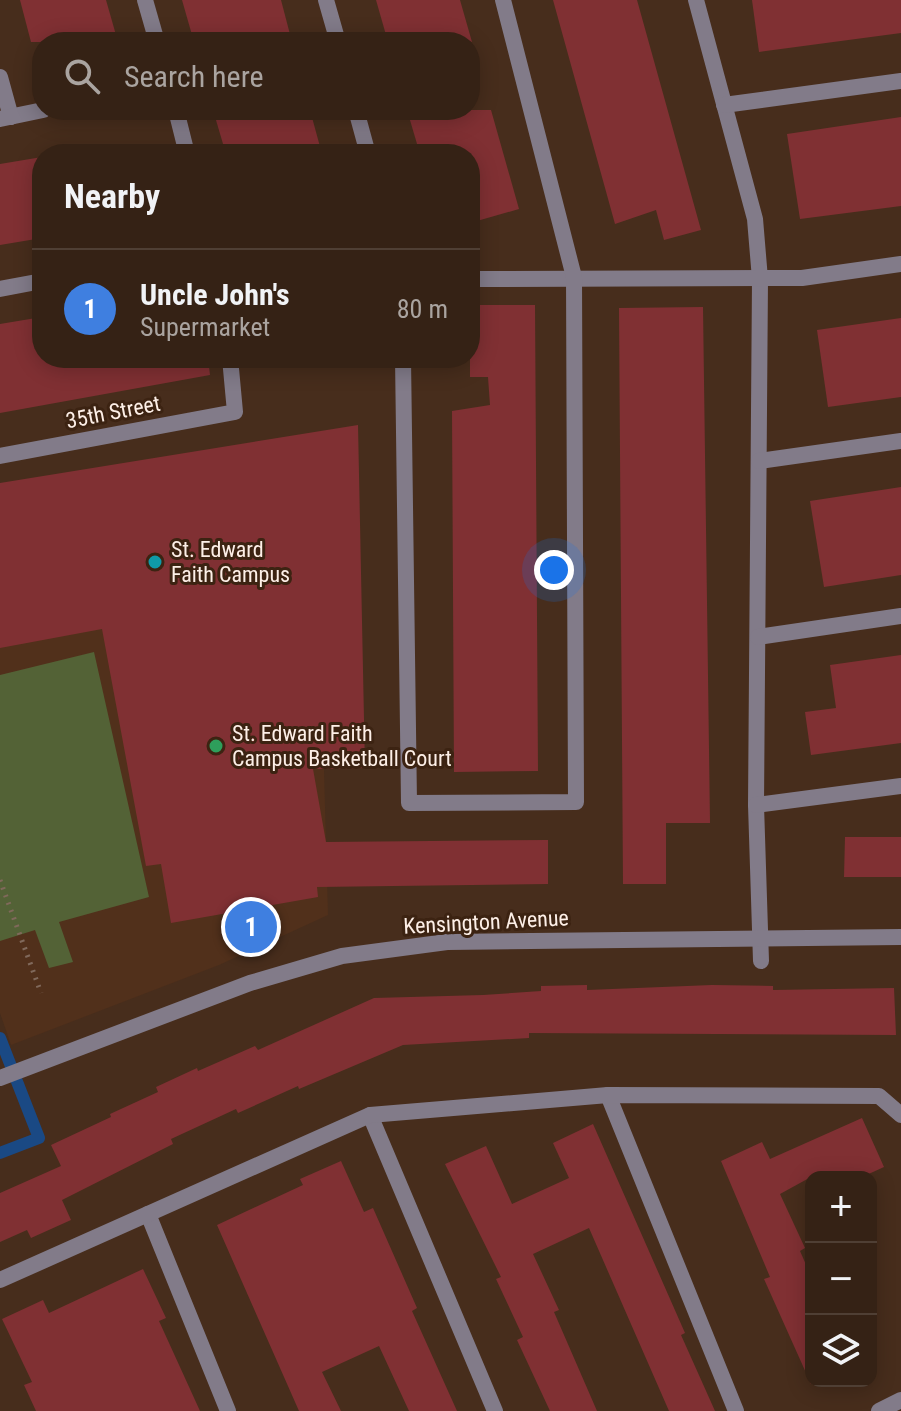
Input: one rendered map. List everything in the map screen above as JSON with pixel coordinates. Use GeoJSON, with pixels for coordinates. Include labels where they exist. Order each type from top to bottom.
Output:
{"type":"FeatureCollection","features":[{"type":"Feature","properties":{"kind":"street"},"geometry":{"type":"LineString","coordinates":[[145,0],[154,32]]}},
{"type":"Feature","properties":{"kind":"street"},"geometry":{"type":"LineString","coordinates":[[326,0],[335,32]]}},
{"type":"Feature","properties":{"kind":"street"},"geometry":{"type":"LineString","coordinates":[[403,368],[409,803],[576,802],[574,277],[503,0]]}},
{"type":"Feature","properties":{"kind":"street"},"geometry":{"type":"LineString","coordinates":[[696,0],[755,219],[760,279],[756,805],[761,961]]}},
{"type":"Feature","properties":{"kind":"street"},"geometry":{"type":"LineString","coordinates":[[0,77],[5,118],[32,112]]}},
{"type":"Feature","properties":{"kind":"street"},"geometry":{"type":"LineString","coordinates":[[724,105],[901,81]]}},
{"type":"Feature","properties":{"kind":"street"},"geometry":{"type":"LineString","coordinates":[[178,120],[184,144]]}},
{"type":"Feature","properties":{"kind":"street"},"geometry":{"type":"LineString","coordinates":[[359,120],[365,144]]}},
{"type":"Feature","properties":{"kind":"street"},"geometry":{"type":"LineString","coordinates":[[480,279],[802,278],[901,264]]}},
{"type":"Feature","properties":{"kind":"street"},"geometry":{"type":"LineString","coordinates":[[0,289],[32,283]]}},
{"type":"Feature","properties":{"kind":"street","name":"35th Street"},"geometry":{"type":"LineString","coordinates":[[0,456],[235,412],[231,368]]}},
{"type":"Feature","properties":{"kind":"street"},"geometry":{"type":"LineString","coordinates":[[759,461],[901,441]]}},
{"type":"Feature","properties":{"kind":"street"},"geometry":{"type":"LineString","coordinates":[[758,637],[901,616]]}},
{"type":"Feature","properties":{"kind":"street"},"geometry":{"type":"LineString","coordinates":[[756,805],[901,786]]}},
{"type":"Feature","properties":{"kind":"street","name":"Kensington Avenue"},"geometry":{"type":"LineString","coordinates":[[0,1078],[250,983],[342,956],[447,942],[901,937]]}},
{"type":"Feature","properties":{"kind":"street"},"geometry":{"type":"LineString","coordinates":[[608,1095],[736,1411]]}},
{"type":"Feature","properties":{"kind":"street"},"geometry":{"type":"LineString","coordinates":[[0,1280],[370,1115],[608,1095],[879,1096],[901,1115]]}},
{"type":"Feature","properties":{"kind":"street"},"geometry":{"type":"LineString","coordinates":[[370,1115],[495,1411]]}},
{"type":"Feature","properties":{"kind":"street"},"geometry":{"type":"LineString","coordinates":[[148,1214],[228,1411]]}},
{"type":"Feature","properties":{"kind":"street"},"geometry":{"type":"LineString","coordinates":[[879,1411],[901,1400]]}},
{"type":"Feature","properties":{"kind":"path"},"geometry":{"type":"LineString","coordinates":[[0,880],[41,993]]}},
{"type":"Feature","properties":{"kind":"shaded area"},"geometry":{"type":"Polygon","coordinates":[[[316,481],[328,915],[219,965],[11,1045],[0,1013],[0,532],[316,481]]]}},
{"type":"Feature","properties":{"kind":"green space"},"geometry":{"type":"Polygon","coordinates":[[[94,652],[149,897],[59,922],[73,962],[49,968],[35,930],[0,941],[0,675],[94,652]]]}},
{"type":"Feature","properties":{"kind":"building"},"geometry":{"type":"Polygon","coordinates":[[[20,0],[106,0],[115,32],[32,32],[31,42],[20,0]]]}},
{"type":"Feature","properties":{"kind":"building"},"geometry":{"type":"Polygon","coordinates":[[[182,0],[281,0],[289,32],[191,32],[182,0]]]}},
{"type":"Feature","properties":{"kind":"building"},"geometry":{"type":"Polygon","coordinates":[[[376,0],[460,0],[469,32],[385,32],[376,0]]]}},
{"type":"Feature","properties":{"kind":"building"},"geometry":{"type":"Polygon","coordinates":[[[553,0],[637,0],[701,230],[664,240],[656,210],[615,224],[553,0]]]}},
{"type":"Feature","properties":{"kind":"building"},"geometry":{"type":"Polygon","coordinates":[[[752,0],[901,0],[901,33],[759,52],[752,0]]]}},
{"type":"Feature","properties":{"kind":"building"},"geometry":{"type":"Polygon","coordinates":[[[480,110],[491,110],[519,209],[480,220],[480,144],[417,144],[410,120],[480,120],[480,110]]]}},
{"type":"Feature","properties":{"kind":"building"},"geometry":{"type":"Polygon","coordinates":[[[901,117],[901,206],[800,219],[787,134],[901,117]]]}},
{"type":"Feature","properties":{"kind":"building"},"geometry":{"type":"Polygon","coordinates":[[[216,120],[313,120],[319,144],[223,144],[216,120]]]}},
{"type":"Feature","properties":{"kind":"building"},"geometry":{"type":"Polygon","coordinates":[[[32,159],[32,240],[0,245],[0,164],[32,159]]]}},
{"type":"Feature","properties":{"kind":"building"},"geometry":{"type":"Polygon","coordinates":[[[480,305],[535,305],[538,771],[454,772],[452,411],[490,405],[488,377],[470,377],[470,368],[480,368],[480,305]]]}},
{"type":"Feature","properties":{"kind":"building"},"geometry":{"type":"Polygon","coordinates":[[[703,307],[710,823],[666,823],[666,884],[623,884],[619,308],[703,307]]]}},
{"type":"Feature","properties":{"kind":"building"},"geometry":{"type":"Polygon","coordinates":[[[901,318],[901,397],[828,407],[817,330],[901,318]]]}},
{"type":"Feature","properties":{"kind":"building"},"geometry":{"type":"Polygon","coordinates":[[[32,319],[32,368],[209,368],[210,375],[0,413],[0,324],[32,319]]]}},
{"type":"Feature","properties":{"kind":"building"},"geometry":{"type":"Polygon","coordinates":[[[358,425],[365,768],[313,769],[326,842],[548,840],[548,884],[317,887],[318,897],[171,923],[161,864],[146,866],[102,629],[0,648],[0,483],[358,425]]]}},
{"type":"Feature","properties":{"kind":"building"},"geometry":{"type":"Polygon","coordinates":[[[901,487],[901,575],[824,587],[810,501],[901,487]]]}},
{"type":"Feature","properties":{"kind":"building"},"geometry":{"type":"Polygon","coordinates":[[[901,655],[901,743],[811,755],[805,712],[836,708],[830,665],[901,655]]]}},
{"type":"Feature","properties":{"kind":"building"},"geometry":{"type":"Polygon","coordinates":[[[845,837],[901,837],[901,877],[844,877],[845,837]]]}},
{"type":"Feature","properties":{"kind":"building"},"geometry":{"type":"Polygon","coordinates":[[[587,985],[587,990],[712,985],[773,986],[773,990],[894,988],[896,1035],[529,1033],[529,1038],[403,1045],[238,1113],[236,1109],[171,1139],[173,1144],[62,1200],[71,1220],[31,1238],[27,1230],[0,1242],[0,1193],[61,1166],[51,1145],[111,1117],[110,1114],[158,1092],[156,1087],[197,1068],[198,1071],[255,1046],[258,1050],[374,998],[483,995],[541,991],[541,986],[587,985]]]}},
{"type":"Feature","properties":{"kind":"building"},"geometry":{"type":"Polygon","coordinates":[[[862,1118],[884,1167],[875,1171],[805,1171],[805,1180],[780,1194],[805,1248],[800,1251],[805,1262],[805,1371],[764,1279],[770,1277],[721,1161],[762,1142],[770,1159],[862,1118]]]}},
{"type":"Feature","properties":{"kind":"building"},"geometry":{"type":"Polygon","coordinates":[[[593,1124],[685,1333],[681,1335],[715,1411],[669,1411],[589,1228],[533,1254],[559,1310],[554,1312],[597,1411],[550,1411],[517,1340],[523,1337],[496,1279],[501,1277],[445,1164],[486,1146],[512,1204],[569,1178],[553,1143],[593,1124]]]}},
{"type":"Feature","properties":{"kind":"building"},"geometry":{"type":"Polygon","coordinates":[[[341,1161],[364,1212],[373,1208],[417,1308],[412,1311],[457,1411],[409,1411],[379,1346],[322,1372],[341,1411],[299,1411],[217,1225],[303,1185],[300,1179],[341,1161]]]}},
{"type":"Feature","properties":{"kind":"building"},"geometry":{"type":"Polygon","coordinates":[[[143,1269],[166,1318],[159,1321],[200,1411],[36,1411],[24,1385],[32,1382],[2,1319],[43,1300],[49,1313],[143,1269]]]}},
{"type":"Feature","properties":{"kind":"waterway"},"geometry":{"type":"LineString","coordinates":[[0,1038],[39,1138],[0,1153]]}},
{"type":"Feature","properties":{"kind":"place","name":"St. Edward Faith Campus"},"geometry":{"type":"Point","coordinates":[155,562]}},
{"type":"Feature","properties":{"kind":"place","name":"St. Edward Faith Campus Basketball Court"},"geometry":{"type":"Point","coordinates":[216,746]}},
{"type":"Feature","properties":{"kind":"place","name":"Uncle John's"},"geometry":{"type":"Point","coordinates":[251,927]}}]}
